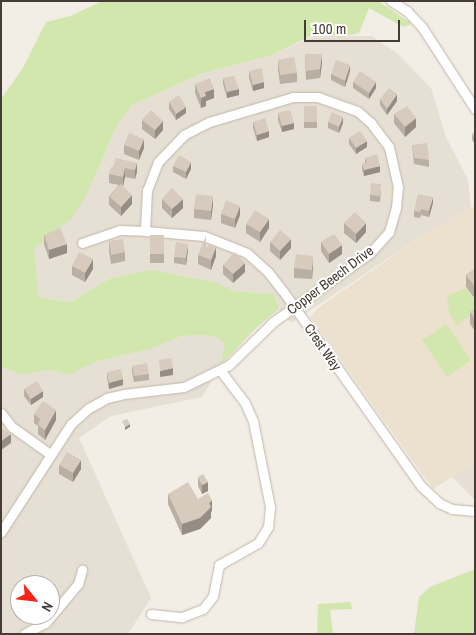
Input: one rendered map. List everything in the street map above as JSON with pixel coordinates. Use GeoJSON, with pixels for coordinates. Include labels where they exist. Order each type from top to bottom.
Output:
{"type":"FeatureCollection","features":[{"type":"Feature","properties":{"kind":"street"},"geometry":{"type":"LineString","coordinates":[[391,1],[407,10],[422,27],[475,108]]}},
{"type":"Feature","properties":{"kind":"street","name":"Copper Beech Drive"},"geometry":{"type":"LineString","coordinates":[[1,532],[71,424],[107,398],[184,387],[229,366],[273,322],[296,308],[370,253],[388,232],[396,208],[398,187],[389,147],[371,123],[347,105],[318,97],[293,97],[194,128],[167,150],[155,169],[146,200],[145,231]]}},
{"type":"Feature","properties":{"kind":"street","name":"Crest Way"},"geometry":{"type":"LineString","coordinates":[[82,243],[120,230],[204,236],[231,245],[268,272],[296,308],[421,486],[439,503],[452,509],[475,511]]}},
{"type":"Feature","properties":{"kind":"street"},"geometry":{"type":"LineString","coordinates":[[151,614],[182,617],[204,609],[213,596],[218,565],[258,543],[268,527],[270,507],[253,421],[245,403],[220,370]]}},
{"type":"Feature","properties":{"kind":"street"},"geometry":{"type":"LineString","coordinates":[[1,413],[12,428],[50,454]]}},
{"type":"Feature","properties":{"kind":"street"},"geometry":{"type":"LineString","coordinates":[[24,634],[44,623],[57,609],[78,584],[82,570]]}},
{"type":"Feature","properties":{"kind":"shaded area"},"geometry":{"type":"Polygon","coordinates":[[[314,36],[372,36],[398,54],[431,88],[446,137],[468,180],[471,208],[422,236],[291,323],[279,309],[274,294],[234,291],[217,283],[111,278],[71,302],[39,298],[34,249],[88,192],[117,125],[132,105],[198,75],[275,54],[314,36]]]}},
{"type":"Feature","properties":{"kind":"shaded area"},"geometry":{"type":"Polygon","coordinates":[[[475,206],[475,462],[433,489],[310,317],[318,308],[422,236],[475,206]]]}},
{"type":"Feature","properties":{"kind":"shaded area"},"geometry":{"type":"Polygon","coordinates":[[[207,335],[219,338],[224,344],[221,365],[202,397],[111,416],[79,438],[151,598],[128,634],[1,634],[1,366],[60,371],[69,375],[95,362],[154,348],[181,336],[207,335]]]}},
{"type":"Feature","properties":{"kind":"shaded area"},"geometry":{"type":"Polygon","coordinates":[[[475,462],[475,500],[452,477],[475,462]]]}},
{"type":"Feature","properties":{"kind":"green space"},"geometry":{"type":"Polygon","coordinates":[[[103,1],[378,1],[412,24],[403,27],[369,8],[359,33],[338,38],[327,31],[330,26],[275,54],[198,75],[132,105],[117,125],[88,192],[72,218],[34,249],[39,298],[71,302],[111,278],[151,270],[217,283],[234,291],[274,294],[279,309],[255,329],[221,365],[224,344],[219,338],[207,335],[181,336],[154,348],[95,362],[69,375],[52,370],[20,374],[1,366],[1,99],[23,68],[46,22],[70,16],[103,1]]]}},
{"type":"Feature","properties":{"kind":"green space"},"geometry":{"type":"Polygon","coordinates":[[[466,288],[475,301],[475,312],[457,325],[449,313],[447,296],[466,288]]]}},
{"type":"Feature","properties":{"kind":"green space"},"geometry":{"type":"Polygon","coordinates":[[[446,324],[471,360],[447,377],[422,340],[446,324]]]}},
{"type":"Feature","properties":{"kind":"green space"},"geometry":{"type":"Polygon","coordinates":[[[475,569],[475,634],[414,634],[419,597],[430,587],[475,569]]]}},
{"type":"Feature","properties":{"kind":"green space"},"geometry":{"type":"Polygon","coordinates":[[[350,602],[353,609],[330,610],[333,634],[317,634],[318,604],[350,602]]]}},
{"type":"Feature","properties":{"kind":"building"},"geometry":{"type":"Polygon","coordinates":[[[305,54],[322,54],[320,69],[306,71],[305,54]]]}},
{"type":"Feature","properties":{"kind":"building"},"geometry":{"type":"Polygon","coordinates":[[[294,57],[297,73],[280,75],[278,60],[294,57]]]}},
{"type":"Feature","properties":{"kind":"building"},"geometry":{"type":"Polygon","coordinates":[[[336,60],[350,65],[345,81],[331,74],[336,60]]]}},
{"type":"Feature","properties":{"kind":"building"},"geometry":{"type":"Polygon","coordinates":[[[262,68],[264,82],[253,85],[249,71],[262,68]]]}},
{"type":"Feature","properties":{"kind":"building"},"geometry":{"type":"Polygon","coordinates":[[[360,71],[376,82],[369,93],[353,82],[360,71]]]}},
{"type":"Feature","properties":{"kind":"building"},"geometry":{"type":"Polygon","coordinates":[[[234,76],[239,89],[227,92],[223,78],[234,76]]]}},
{"type":"Feature","properties":{"kind":"building"},"geometry":{"type":"Polygon","coordinates":[[[210,78],[214,89],[205,92],[206,96],[201,98],[195,84],[210,78]]]}},
{"type":"Feature","properties":{"kind":"building"},"geometry":{"type":"Polygon","coordinates":[[[389,88],[397,94],[387,109],[380,99],[389,88]]]}},
{"type":"Feature","properties":{"kind":"building"},"geometry":{"type":"Polygon","coordinates":[[[179,95],[186,107],[176,114],[169,102],[179,95]]]}},
{"type":"Feature","properties":{"kind":"building"},"geometry":{"type":"Polygon","coordinates":[[[304,106],[317,106],[317,122],[304,122],[304,106]]]}},
{"type":"Feature","properties":{"kind":"building"},"geometry":{"type":"Polygon","coordinates":[[[407,106],[416,118],[405,127],[394,114],[407,106]]]}},
{"type":"Feature","properties":{"kind":"building"},"geometry":{"type":"Polygon","coordinates":[[[151,110],[163,121],[155,130],[142,120],[151,110]]]}},
{"type":"Feature","properties":{"kind":"building"},"geometry":{"type":"Polygon","coordinates":[[[290,110],[294,123],[282,126],[278,113],[290,110]]]}},
{"type":"Feature","properties":{"kind":"building"},"geometry":{"type":"Polygon","coordinates":[[[332,112],[343,117],[339,127],[328,122],[332,112]]]}},
{"type":"Feature","properties":{"kind":"building"},"geometry":{"type":"Polygon","coordinates":[[[265,118],[269,131],[257,135],[253,122],[265,118]]]}},
{"type":"Feature","properties":{"kind":"building"},"geometry":{"type":"Polygon","coordinates":[[[360,131],[367,141],[356,148],[349,138],[360,131]]]}},
{"type":"Feature","properties":{"kind":"building"},"geometry":{"type":"Polygon","coordinates":[[[129,133],[144,139],[139,151],[124,145],[129,133]]]}},
{"type":"Feature","properties":{"kind":"building"},"geometry":{"type":"Polygon","coordinates":[[[427,143],[429,160],[414,158],[412,145],[427,143]]]}},
{"type":"Feature","properties":{"kind":"building"},"geometry":{"type":"Polygon","coordinates":[[[377,154],[380,166],[364,170],[362,164],[367,162],[365,158],[377,154]]]}},
{"type":"Feature","properties":{"kind":"building"},"geometry":{"type":"Polygon","coordinates":[[[179,155],[191,162],[186,172],[173,166],[179,155]]]}},
{"type":"Feature","properties":{"kind":"building"},"geometry":{"type":"Polygon","coordinates":[[[116,158],[137,163],[135,170],[125,168],[123,177],[109,174],[116,158]]]}},
{"type":"Feature","properties":{"kind":"building"},"geometry":{"type":"Polygon","coordinates":[[[371,183],[381,184],[380,196],[370,195],[371,183]]]}},
{"type":"Feature","properties":{"kind":"building"},"geometry":{"type":"Polygon","coordinates":[[[121,184],[132,195],[121,207],[109,196],[121,184]]]}},
{"type":"Feature","properties":{"kind":"building"},"geometry":{"type":"Polygon","coordinates":[[[172,188],[183,199],[172,209],[162,199],[172,188]]]}},
{"type":"Feature","properties":{"kind":"building"},"geometry":{"type":"Polygon","coordinates":[[[196,194],[213,196],[211,211],[194,209],[196,194]]]}},
{"type":"Feature","properties":{"kind":"building"},"geometry":{"type":"Polygon","coordinates":[[[418,194],[433,197],[429,211],[421,209],[420,212],[414,211],[418,194]]]}},
{"type":"Feature","properties":{"kind":"building"},"geometry":{"type":"Polygon","coordinates":[[[226,200],[240,206],[235,219],[221,214],[226,200]]]}},
{"type":"Feature","properties":{"kind":"building"},"geometry":{"type":"Polygon","coordinates":[[[255,210],[269,219],[260,232],[246,224],[255,210]]]}},
{"type":"Feature","properties":{"kind":"building"},"geometry":{"type":"Polygon","coordinates":[[[355,212],[366,223],[356,234],[344,223],[355,212]]]}},
{"type":"Feature","properties":{"kind":"building"},"geometry":{"type":"Polygon","coordinates":[[[60,228],[67,244],[49,250],[44,235],[60,228]]]}},
{"type":"Feature","properties":{"kind":"building"},"geometry":{"type":"Polygon","coordinates":[[[280,230],[291,239],[280,251],[270,242],[280,230]]]}},
{"type":"Feature","properties":{"kind":"building"},"geometry":{"type":"Polygon","coordinates":[[[334,234],[342,245],[329,254],[321,242],[334,234]]]}},
{"type":"Feature","properties":{"kind":"building"},"geometry":{"type":"Polygon","coordinates":[[[150,235],[164,235],[164,254],[150,254],[150,235]]]}},
{"type":"Feature","properties":{"kind":"building"},"geometry":{"type":"Polygon","coordinates":[[[206,236],[206,248],[210,244],[216,247],[211,260],[198,255],[206,236]]]}},
{"type":"Feature","properties":{"kind":"building"},"geometry":{"type":"Polygon","coordinates":[[[123,239],[125,252],[111,255],[109,241],[123,239]]]}},
{"type":"Feature","properties":{"kind":"building"},"geometry":{"type":"Polygon","coordinates":[[[176,242],[188,244],[186,258],[174,257],[176,242]]]}},
{"type":"Feature","properties":{"kind":"building"},"geometry":{"type":"Polygon","coordinates":[[[79,252],[93,259],[85,273],[72,266],[79,252]]]}},
{"type":"Feature","properties":{"kind":"building"},"geometry":{"type":"Polygon","coordinates":[[[235,252],[245,263],[233,274],[223,265],[235,252]]]}},
{"type":"Feature","properties":{"kind":"building"},"geometry":{"type":"Polygon","coordinates":[[[296,254],[313,256],[312,270],[294,268],[296,254]]]}},
{"type":"Feature","properties":{"kind":"building"},"geometry":{"type":"Polygon","coordinates":[[[475,269],[475,287],[466,275],[475,269]]]}},
{"type":"Feature","properties":{"kind":"building"},"geometry":{"type":"Polygon","coordinates":[[[475,309],[475,319],[470,312],[475,309]]]}},
{"type":"Feature","properties":{"kind":"building"},"geometry":{"type":"Polygon","coordinates":[[[171,358],[173,368],[160,371],[159,360],[171,358]]]}},
{"type":"Feature","properties":{"kind":"building"},"geometry":{"type":"Polygon","coordinates":[[[147,363],[149,374],[134,376],[132,366],[147,363]]]}},
{"type":"Feature","properties":{"kind":"building"},"geometry":{"type":"Polygon","coordinates":[[[121,369],[123,379],[109,383],[107,372],[121,369]]]}},
{"type":"Feature","properties":{"kind":"building"},"geometry":{"type":"Polygon","coordinates":[[[37,381],[43,391],[31,399],[24,389],[37,381]]]}},
{"type":"Feature","properties":{"kind":"building"},"geometry":{"type":"Polygon","coordinates":[[[43,401],[56,410],[45,430],[38,425],[40,419],[34,414],[43,401]]]}},
{"type":"Feature","properties":{"kind":"building"},"geometry":{"type":"Polygon","coordinates":[[[127,419],[130,424],[125,427],[122,421],[127,419]]]}},
{"type":"Feature","properties":{"kind":"building"},"geometry":{"type":"Polygon","coordinates":[[[1,428],[11,434],[1,441],[1,428]]]}},
{"type":"Feature","properties":{"kind":"building"},"geometry":{"type":"Polygon","coordinates":[[[67,452],[81,460],[73,473],[59,465],[67,452]]]}},
{"type":"Feature","properties":{"kind":"building"},"geometry":{"type":"Polygon","coordinates":[[[203,474],[208,482],[202,485],[198,477],[203,474]]]}},
{"type":"Feature","properties":{"kind":"building"},"geometry":{"type":"Polygon","coordinates":[[[188,482],[198,499],[208,493],[212,500],[209,503],[211,507],[200,518],[182,524],[168,494],[188,482]]]}}]}
